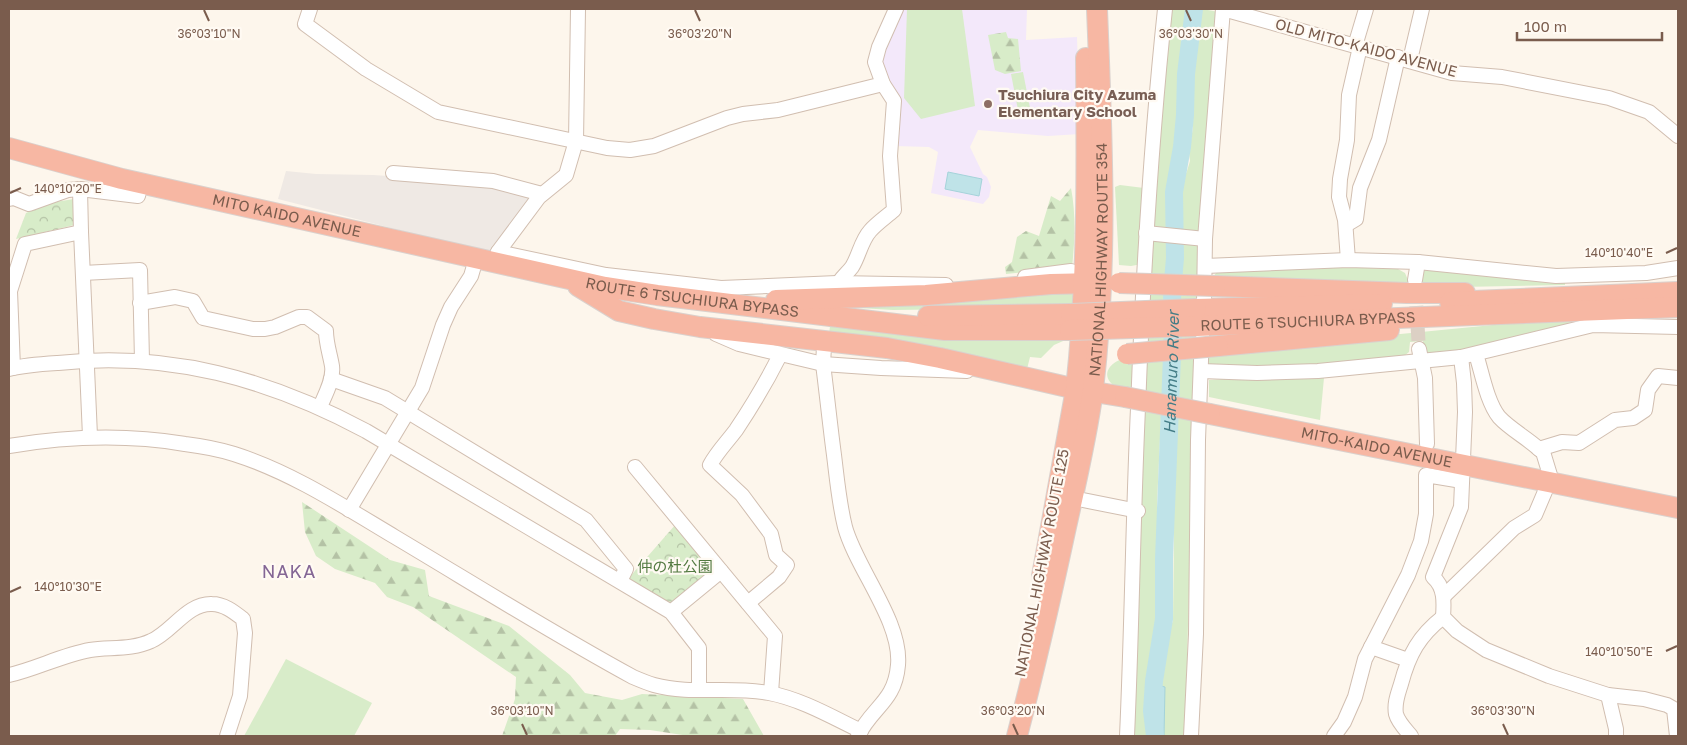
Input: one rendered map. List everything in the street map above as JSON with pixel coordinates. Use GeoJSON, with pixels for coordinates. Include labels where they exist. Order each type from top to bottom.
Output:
{"type":"FeatureCollection","features":[{"type":"Feature","properties":{"kind":"highway","name":"NATIONAL HIGHWAY ROUTE 354"},"geometry":{"type":"LineString","coordinates":[[1084,9],[1087,168],[1094,280]]}},
{"type":"Feature","properties":{"kind":"highway","name":"NATIONAL HIGHWAY ROUTE 354"},"geometry":{"type":"LineString","coordinates":[[1084,390],[1103,166],[1097,9]]}},
{"type":"Feature","properties":{"kind":"highway","name":"MITO KAIDO AVENUE"},"geometry":{"type":"LineString","coordinates":[[9,148],[141,183],[476,258],[497,257],[566,279]]}},
{"type":"Feature","properties":{"kind":"highway","name":"ROUTE 6 TSUCHIURA BYPASS"},"geometry":{"type":"LineString","coordinates":[[566,279],[657,295],[819,316],[978,316],[1070,322],[1582,311],[1678,307]]}},
{"type":"Feature","properties":{"kind":"highway","name":"MITO-KAIDO AVENUE"},"geometry":{"type":"LineString","coordinates":[[566,279],[619,311],[654,319],[700,327],[886,348],[1084,390],[1125,396],[1210,414],[1462,472],[1549,482],[1678,508]]}},
{"type":"Feature","properties":{"kind":"highway"},"geometry":{"type":"LineString","coordinates":[[717,303],[926,295],[1094,280],[1407,293],[1524,293],[1549,297]]}},
{"type":"Feature","properties":{"kind":"highway","name":"ROUTE 6 TSUCHIURA BYPASS"},"geometry":{"type":"LineString","coordinates":[[1199,318],[1406,304],[1678,292]]}},
{"type":"Feature","properties":{"kind":"highway"},"geometry":{"type":"LineString","coordinates":[[1088,357],[1582,311]]}},
{"type":"Feature","properties":{"kind":"highway","name":"NATIONAL HIGHWAY ROUTE 125"},"geometry":{"type":"LineString","coordinates":[[1017,736],[1073,498],[1084,390]]}},
{"type":"Feature","properties":{"kind":"highway","name":"NATIONAL HIGHWAY ROUTE 125"},"geometry":{"type":"LineString","coordinates":[[1005,736],[1084,390]]}},
{"type":"Feature","properties":{"kind":"street"},"geometry":{"type":"LineString","coordinates":[[310,9],[304,24],[366,69],[438,112],[607,148],[630,150],[654,146],[726,118],[742,114],[778,110],[883,84]]}},
{"type":"Feature","properties":{"kind":"street"},"geometry":{"type":"LineString","coordinates":[[578,9],[576,141],[566,174],[542,194],[497,257],[606,275],[720,288],[836,288],[919,284],[940,286],[1094,280]]}},
{"type":"Feature","properties":{"kind":"street"},"geometry":{"type":"LineString","coordinates":[[836,288],[851,267],[868,233],[894,210],[890,156],[894,101],[883,84],[875,62],[879,47],[896,9]]}},
{"type":"Feature","properties":{"kind":"street"},"geometry":{"type":"LineString","coordinates":[[1127,736],[1136,510],[1138,400],[1157,87],[1165,9]]}},
{"type":"Feature","properties":{"kind":"street"},"geometry":{"type":"LineString","coordinates":[[1191,736],[1196,634],[1195,512],[1200,370],[1199,318],[1205,266],[1204,238],[1223,9]]}},
{"type":"Feature","properties":{"kind":"street","name":"OLD MITO-KAIDO AVENUE"},"geometry":{"type":"LineString","coordinates":[[1223,9],[1452,73],[1502,76],[1609,98],[1649,112],[1678,136]]}},
{"type":"Feature","properties":{"kind":"street"},"geometry":{"type":"LineString","coordinates":[[1348,260],[1346,225],[1338,196],[1347,140],[1349,95],[1357,46],[1366,9]]}},
{"type":"Feature","properties":{"kind":"street"},"geometry":{"type":"LineString","coordinates":[[1346,225],[1356,219],[1360,188],[1379,140],[1404,59],[1422,9]]}},
{"type":"Feature","properties":{"kind":"street"},"geometry":{"type":"LineString","coordinates":[[393,173],[493,181],[542,194]]}},
{"type":"Feature","properties":{"kind":"street"},"geometry":{"type":"LineString","coordinates":[[9,198],[29,204],[59,192],[80,189],[138,196],[141,183]]}},
{"type":"Feature","properties":{"kind":"street"},"geometry":{"type":"LineString","coordinates":[[80,189],[90,436]]}},
{"type":"Feature","properties":{"kind":"street"},"geometry":{"type":"LineString","coordinates":[[81,232],[25,244],[9,291],[11,368],[87,360],[142,361],[179,365],[234,376],[289,394],[320,407],[389,444],[671,612],[699,648],[699,690]]}},
{"type":"Feature","properties":{"kind":"street"},"geometry":{"type":"LineString","coordinates":[[1149,234],[1204,238]]}},
{"type":"Feature","properties":{"kind":"street"},"geometry":{"type":"LineString","coordinates":[[349,510],[422,388],[447,316],[471,276],[476,258]]}},
{"type":"Feature","properties":{"kind":"street"},"geometry":{"type":"LineString","coordinates":[[1205,266],[1348,260],[1418,262],[1556,276],[1646,273],[1678,268]]}},
{"type":"Feature","properties":{"kind":"street"},"geometry":{"type":"LineString","coordinates":[[1415,280],[1418,262]]}},
{"type":"Feature","properties":{"kind":"street"},"geometry":{"type":"LineString","coordinates":[[83,273],[140,270],[142,361]]}},
{"type":"Feature","properties":{"kind":"street"},"geometry":{"type":"LineString","coordinates":[[140,303],[175,297],[193,301],[203,318],[252,329],[275,328],[299,317],[307,317],[326,331],[326,343],[333,368],[331,379],[320,407]]}},
{"type":"Feature","properties":{"kind":"street"},"geometry":{"type":"LineString","coordinates":[[1200,370],[1257,373],[1318,371],[1420,355],[1461,357],[1592,325],[1678,327]]}},
{"type":"Feature","properties":{"kind":"street"},"geometry":{"type":"LineString","coordinates":[[700,327],[738,344],[823,364],[881,368],[995,371]]}},
{"type":"Feature","properties":{"kind":"street"},"geometry":{"type":"LineString","coordinates":[[9,446],[90,436],[146,438],[202,446],[233,454],[307,485],[633,677],[653,685],[673,689],[771,693],[802,704],[860,733],[889,696],[895,684],[899,663],[891,626],[846,530],[840,504],[823,364],[824,347]]}},
{"type":"Feature","properties":{"kind":"street"},"geometry":{"type":"LineString","coordinates":[[1444,596],[1514,528],[1534,515],[1549,482],[1550,475],[1543,452],[1508,426],[1492,405],[1476,354]]}},
{"type":"Feature","properties":{"kind":"street"},"geometry":{"type":"LineString","coordinates":[[748,603],[779,577],[787,566],[776,555],[771,534],[742,495],[710,465],[768,380],[780,355]]}},
{"type":"Feature","properties":{"kind":"street"},"geometry":{"type":"LineString","coordinates":[[1420,355],[1425,378],[1427,444]]}},
{"type":"Feature","properties":{"kind":"street"},"geometry":{"type":"LineString","coordinates":[[1434,577],[1461,507],[1465,412],[1461,357]]}},
{"type":"Feature","properties":{"kind":"street"},"geometry":{"type":"LineString","coordinates":[[1539,448],[1562,442],[1579,443],[1615,420],[1633,418],[1645,410],[1648,390],[1658,376],[1678,378]]}},
{"type":"Feature","properties":{"kind":"street"},"geometry":{"type":"LineString","coordinates":[[331,379],[385,398],[586,520],[626,569],[620,581]]}},
{"type":"Feature","properties":{"kind":"street"},"geometry":{"type":"LineString","coordinates":[[636,467],[775,636],[771,693]]}},
{"type":"Feature","properties":{"kind":"street"},"geometry":{"type":"LineString","coordinates":[[1334,736],[1344,722],[1355,696],[1365,659],[1408,575],[1425,528],[1426,473],[1462,472]]}},
{"type":"Feature","properties":{"kind":"street"},"geometry":{"type":"LineString","coordinates":[[1073,498],[1136,510]]}},
{"type":"Feature","properties":{"kind":"street"},"geometry":{"type":"LineString","coordinates":[[671,612],[721,571]]}},
{"type":"Feature","properties":{"kind":"street"},"geometry":{"type":"LineString","coordinates":[[1408,575],[1434,577],[1438,581],[1444,596],[1443,617],[1431,627],[1415,646],[1408,660],[1395,704],[1397,716],[1411,736]]}},
{"type":"Feature","properties":{"kind":"street"},"geometry":{"type":"LineString","coordinates":[[9,675],[61,657],[134,646],[150,641],[165,633],[196,607],[212,604],[220,606],[230,609],[242,619],[245,633],[240,696],[227,736]]}},
{"type":"Feature","properties":{"kind":"street"},"geometry":{"type":"LineString","coordinates":[[1443,617],[1457,631],[1486,650],[1549,676],[1608,695],[1644,699],[1667,705],[1674,709],[1677,736]]}},
{"type":"Feature","properties":{"kind":"street"},"geometry":{"type":"LineString","coordinates":[[1371,647],[1408,660]]}},
{"type":"Feature","properties":{"kind":"street"},"geometry":{"type":"LineString","coordinates":[[1608,695],[1616,736]]}},
{"type":"Feature","properties":{"kind":"shaded area","name":"Tsuchiura City Azuma Elementary School"},"geometry":{"type":"Polygon","coordinates":[[[901,9],[1027,9],[1026,40],[1077,37],[1080,134],[1048,136],[978,130],[970,147],[991,187],[989,197],[983,204],[931,193],[938,152],[929,147],[895,146],[881,63],[884,45],[901,9]]]}},
{"type":"Feature","properties":{"kind":"shaded area"},"geometry":{"type":"Polygon","coordinates":[[[286,171],[495,183],[538,197],[489,253],[278,199],[286,171]]]}},
{"type":"Feature","properties":{"kind":"green space"},"geometry":{"type":"Polygon","coordinates":[[[907,9],[962,9],[975,106],[921,119],[904,98],[907,9]]]}},
{"type":"Feature","properties":{"kind":"green space"},"geometry":{"type":"Polygon","coordinates":[[[1168,9],[1186,9],[1178,94],[1182,109],[1173,154],[1168,201],[1167,252],[1172,260],[1166,357],[1169,365],[1165,367],[1157,503],[1157,619],[1149,677],[1147,705],[1148,736],[1132,736],[1149,257],[1168,9]]]}},
{"type":"Feature","properties":{"kind":"green space"},"geometry":{"type":"Polygon","coordinates":[[[1202,9],[1219,12],[1193,440],[1185,736],[1164,736],[1157,713],[1164,652],[1173,620],[1174,533],[1171,497],[1174,489],[1173,473],[1170,467],[1173,457],[1175,370],[1179,323],[1178,301],[1174,291],[1179,282],[1183,226],[1180,188],[1190,161],[1189,153],[1193,127],[1191,80],[1198,40],[1198,25],[1202,9]]]}},
{"type":"Feature","properties":{"kind":"green space"},"geometry":{"type":"Polygon","coordinates":[[[1006,32],[1008,38],[1018,39],[1021,71],[1005,74],[995,70],[988,35],[1006,32]]]}},
{"type":"Feature","properties":{"kind":"green space"},"geometry":{"type":"Polygon","coordinates":[[[1023,72],[1031,113],[1019,115],[1011,74],[1023,72]]]}},
{"type":"Feature","properties":{"kind":"green space"},"geometry":{"type":"Polygon","coordinates":[[[1120,185],[1144,188],[1142,264],[1131,266],[1119,265],[1115,187],[1120,185]]]}},
{"type":"Feature","properties":{"kind":"green space"},"geometry":{"type":"Polygon","coordinates":[[[1071,188],[1074,208],[1072,267],[1006,274],[1005,267],[1012,262],[1017,237],[1026,231],[1039,236],[1051,196],[1060,201],[1071,188]]]}},
{"type":"Feature","properties":{"kind":"green space"},"geometry":{"type":"Polygon","coordinates":[[[74,199],[74,225],[16,239],[26,213],[49,203],[74,199]]]}},
{"type":"Feature","properties":{"kind":"green space"},"geometry":{"type":"Polygon","coordinates":[[[1334,267],[1398,269],[1405,273],[1408,280],[1422,279],[1423,272],[1427,269],[1565,281],[1565,285],[1407,288],[1210,281],[1219,269],[1334,267]]]}},
{"type":"Feature","properties":{"kind":"green space"},"geometry":{"type":"Polygon","coordinates":[[[1071,288],[1074,298],[1073,306],[1066,308],[893,310],[859,308],[860,302],[1071,288]]]}},
{"type":"Feature","properties":{"kind":"green space"},"geometry":{"type":"Polygon","coordinates":[[[1594,318],[1461,351],[1430,355],[1424,351],[1423,341],[1410,342],[1409,352],[1404,356],[1343,366],[1215,368],[1207,362],[1205,353],[1545,320],[1594,318]]]}},
{"type":"Feature","properties":{"kind":"green space"},"geometry":{"type":"Polygon","coordinates":[[[830,326],[947,335],[950,340],[1070,338],[1054,345],[1041,358],[1030,357],[1027,369],[829,335],[830,326]]]}},
{"type":"Feature","properties":{"kind":"green space"},"geometry":{"type":"Polygon","coordinates":[[[1122,359],[1136,362],[1131,390],[1114,385],[1107,376],[1111,366],[1122,359]]]}},
{"type":"Feature","properties":{"kind":"green space"},"geometry":{"type":"Polygon","coordinates":[[[1255,377],[1324,378],[1320,420],[1209,397],[1209,380],[1255,377]]]}},
{"type":"Feature","properties":{"kind":"green space"},"geometry":{"type":"Polygon","coordinates":[[[302,502],[390,560],[425,570],[429,596],[509,626],[570,675],[585,693],[622,700],[642,694],[743,699],[764,736],[689,736],[650,730],[620,729],[615,736],[502,736],[515,699],[516,677],[413,607],[387,597],[375,583],[335,569],[316,556],[305,532],[302,502]]]}},
{"type":"Feature","properties":{"kind":"green space","name":"仲の杜公園"},"geometry":{"type":"Polygon","coordinates":[[[676,524],[715,570],[671,606],[627,580],[676,524]]]}},
{"type":"Feature","properties":{"kind":"green space"},"geometry":{"type":"Polygon","coordinates":[[[286,659],[372,703],[354,736],[244,736],[286,659]]]}},
{"type":"Feature","properties":{"kind":"water"},"geometry":{"type":"Polygon","coordinates":[[[948,172],[982,179],[979,196],[945,189],[948,172]]]}},
{"type":"Feature","properties":{"kind":"water"},"geometry":{"type":"Polygon","coordinates":[[[1149,683],[1165,687],[1164,736],[1149,736],[1149,683]]]}},
{"type":"Feature","properties":{"kind":"waterway","name":"Hanamuro River"},"geometry":{"type":"LineString","coordinates":[[1155,736],[1152,711],[1154,681],[1164,619],[1164,559],[1173,330],[1172,293],[1175,258],[1174,192],[1182,147],[1186,74],[1194,9]]}},
{"type":"Feature","properties":{"kind":"tunnel"},"geometry":{"type":"LineString","coordinates":[[1415,285],[1419,349]]}},
{"type":"Feature","properties":{"kind":"place","name":"Tsuchiura City Azuma Elementary School"},"geometry":{"type":"Point","coordinates":[988,104]}},
{"type":"Feature","properties":{"kind":"district","name":"NAKA"},"geometry":{"type":"Point","coordinates":[289,572]}}]}
